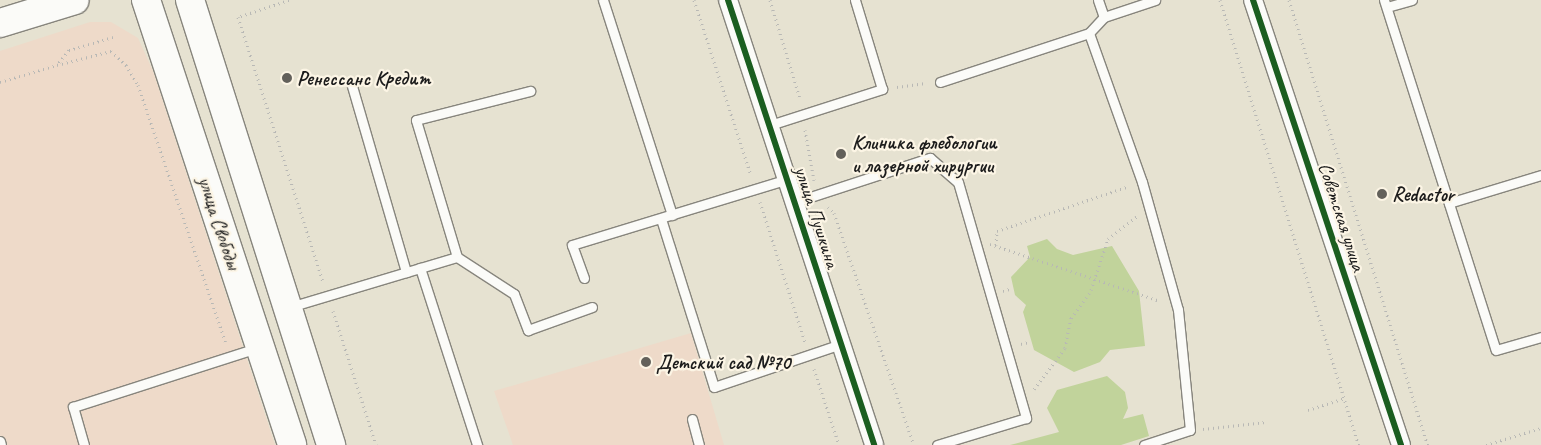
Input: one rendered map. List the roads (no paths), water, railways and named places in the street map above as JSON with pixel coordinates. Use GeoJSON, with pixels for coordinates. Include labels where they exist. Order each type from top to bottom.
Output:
{"type":"FeatureCollection","features":[{"type":"Feature","properties":{"kind":"main road"},"geometry":{"type":"LineString","coordinates":[[0,23],[74,0]]}},
{"type":"Feature","properties":{"kind":"main road","name":"улица Свободы"},"geometry":{"type":"LineString","coordinates":[[146,0],[292,445]]}},
{"type":"Feature","properties":{"kind":"main road","name":"улица Свободы"},"geometry":{"type":"LineString","coordinates":[[190,0],[331,445]]}},
{"type":"Feature","properties":{"kind":"street","name":"улица Пушкина"},"geometry":{"type":"LineString","coordinates":[[728,0],[874,445]]}},
{"type":"Feature","properties":{"kind":"street","name":"Советская улица"},"geometry":{"type":"LineString","coordinates":[[1253,0],[1401,445]]}},
{"type":"Feature","properties":{"kind":"lane"},"geometry":{"type":"LineString","coordinates":[[603,0],[672,215]]}},
{"type":"Feature","properties":{"kind":"lane"},"geometry":{"type":"LineString","coordinates":[[770,125],[882,89],[855,0]]}},
{"type":"Feature","properties":{"kind":"lane"},"geometry":{"type":"LineString","coordinates":[[1098,0],[1104,17]]}},
{"type":"Feature","properties":{"kind":"lane"},"geometry":{"type":"LineString","coordinates":[[940,82],[1089,33],[1104,17],[1155,0]]}},
{"type":"Feature","properties":{"kind":"lane"},"geometry":{"type":"LineString","coordinates":[[1412,0],[1385,4],[1496,350],[1541,337]]}},
{"type":"Feature","properties":{"kind":"lane"},"geometry":{"type":"LineString","coordinates":[[1089,33],[1142,182],[1178,310],[1190,430],[1144,445]]}},
{"type":"Feature","properties":{"kind":"lane"},"geometry":{"type":"LineString","coordinates":[[352,86],[406,272]]}},
{"type":"Feature","properties":{"kind":"lane"},"geometry":{"type":"LineString","coordinates":[[530,91],[416,120],[458,257],[514,294],[528,330],[592,307]]}},
{"type":"Feature","properties":{"kind":"lane"},"geometry":{"type":"LineString","coordinates":[[795,202],[930,158],[958,182],[1026,418],[937,445]]}},
{"type":"Feature","properties":{"kind":"lane"},"geometry":{"type":"LineString","coordinates":[[1449,203],[1541,175]]}},
{"type":"Feature","properties":{"kind":"lane"},"geometry":{"type":"LineString","coordinates":[[584,278],[572,245],[788,179]]}},
{"type":"Feature","properties":{"kind":"lane"},"geometry":{"type":"LineString","coordinates":[[660,219],[714,387],[841,344]]}},
{"type":"Feature","properties":{"kind":"lane"},"geometry":{"type":"LineString","coordinates":[[288,308],[458,257]]}},
{"type":"Feature","properties":{"kind":"lane"},"geometry":{"type":"LineString","coordinates":[[420,268],[476,445]]}},
{"type":"Feature","properties":{"kind":"lane"},"geometry":{"type":"LineString","coordinates":[[84,445],[72,407],[260,348]]}},
{"type":"Feature","properties":{"kind":"lane"},"geometry":{"type":"LineString","coordinates":[[692,419],[699,445]]}},
{"type":"Feature","properties":{"kind":"lane"},"geometry":{"type":"LineString","coordinates":[[0,441],[1,445]]}},
{"type":"Feature","properties":{"kind":"place","name":"Ренессанс Кредит"},"geometry":{"type":"Point","coordinates":[287,78]}},
{"type":"Feature","properties":{"kind":"place","name":"Клиника флебологии и лазерной хирургии"},"geometry":{"type":"Point","coordinates":[841,154]}},
{"type":"Feature","properties":{"kind":"place","name":"Redactor"},"geometry":{"type":"Point","coordinates":[1382,194]}},
{"type":"Feature","properties":{"kind":"place","name":"Детский сад №70"},"geometry":{"type":"Point","coordinates":[646,362]}}]}
